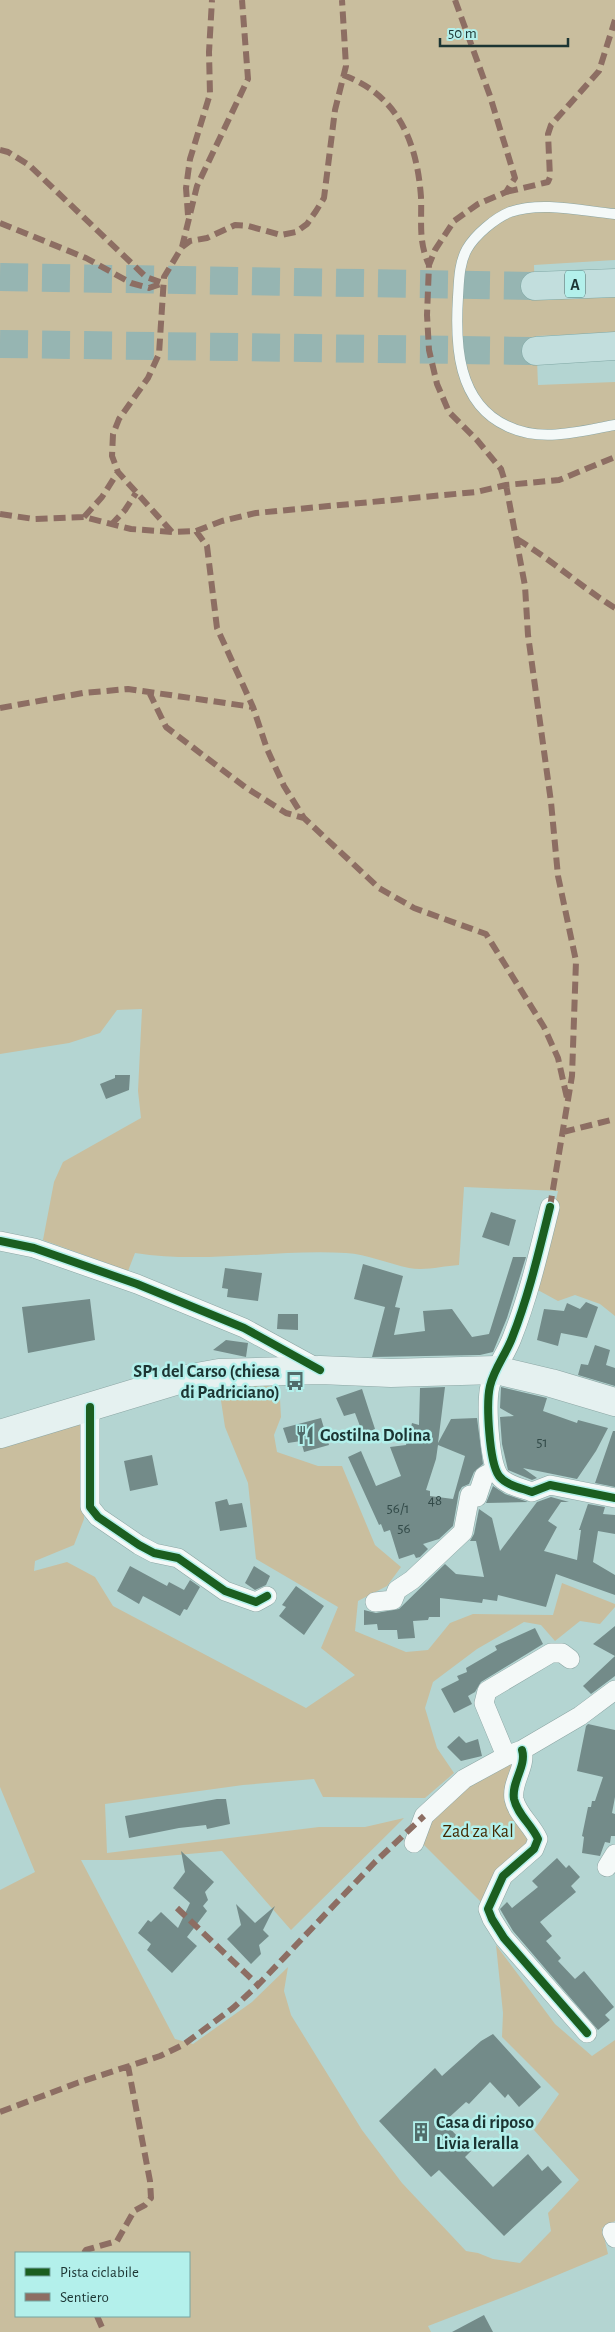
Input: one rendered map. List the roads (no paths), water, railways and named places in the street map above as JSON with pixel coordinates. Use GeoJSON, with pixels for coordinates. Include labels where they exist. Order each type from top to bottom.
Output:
{"type":"FeatureCollection","features":[{"type":"Feature","properties":{"kind":"highway","name":"A"},"geometry":{"type":"LineString","coordinates":[[615,273],[542,286],[615,283]]}},
{"type":"Feature","properties":{"kind":"highway"},"geometry":{"type":"LineString","coordinates":[[615,346],[543,351],[615,359]]}},
{"type":"Feature","properties":{"kind":"main road"},"geometry":{"type":"LineString","coordinates":[[0,1434],[202,1375],[320,1370],[392,1373],[496,1370],[542,1380],[615,1402]]}},
{"type":"Feature","properties":{"kind":"street"},"geometry":{"type":"LineString","coordinates":[[550,1206],[525,1302],[512,1340],[496,1370],[490,1387],[489,1412],[492,1458],[500,1477],[508,1483],[532,1492],[550,1485],[615,1498]]}},
{"type":"Feature","properties":{"kind":"street"},"geometry":{"type":"LineString","coordinates":[[0,1241],[34,1248],[137,1284],[244,1328],[320,1370]]}},
{"type":"Feature","properties":{"kind":"street"},"geometry":{"type":"LineString","coordinates":[[90,1407],[90,1507],[98,1517],[154,1553],[178,1558],[225,1591],[256,1602],[268,1596]]}},
{"type":"Feature","properties":{"kind":"street"},"geometry":{"type":"LineString","coordinates":[[375,1602],[393,1600],[397,1590],[412,1580],[457,1540],[463,1532],[470,1495],[477,1497],[484,1476],[496,1470]]}},
{"type":"Feature","properties":{"kind":"street"},"geometry":{"type":"LineString","coordinates":[[570,1659],[562,1653],[551,1654],[487,1691],[484,1703],[514,1753],[524,1758],[515,1784],[514,1798],[517,1808],[538,1839],[534,1849],[503,1876],[488,1909],[504,1938],[587,2034]]}},
{"type":"Feature","properties":{"kind":"street"},"geometry":{"type":"LineString","coordinates":[[414,1843],[424,1816],[464,1779],[580,1716],[615,1690]]}},
{"type":"Feature","properties":{"kind":"street"},"geometry":{"type":"LineString","coordinates":[[615,2232],[612,2232],[615,2238]]}},
{"type":"Feature","properties":{"kind":"lane"},"geometry":{"type":"LineString","coordinates":[[615,214],[527,208],[508,213],[491,224],[467,249],[460,270],[457,341],[462,370],[468,387],[477,402],[506,426],[550,436],[615,425]]}},
{"type":"Feature","properties":{"kind":"tunnel"},"geometry":{"type":"LineString","coordinates":[[0,277],[535,286]]}},
{"type":"Feature","properties":{"kind":"tunnel"},"geometry":{"type":"LineString","coordinates":[[0,344],[536,351]]}},
{"type":"Feature","properties":{"kind":"place","name":"SP1 del Carso (chiesa di Padriciano)"},"geometry":{"type":"Point","coordinates":[295,1381]}},
{"type":"Feature","properties":{"kind":"place","name":"Gostilna Dolina"},"geometry":{"type":"Point","coordinates":[305,1435]}},
{"type":"Feature","properties":{"kind":"place","name":"Casa di riposo Livia Ieralla"},"geometry":{"type":"Point","coordinates":[421,2132]}},
{"type":"Feature","properties":{"kind":"park label","name":"Zad za Kal"},"geometry":{"type":"Point","coordinates":[478,1831]}}]}
